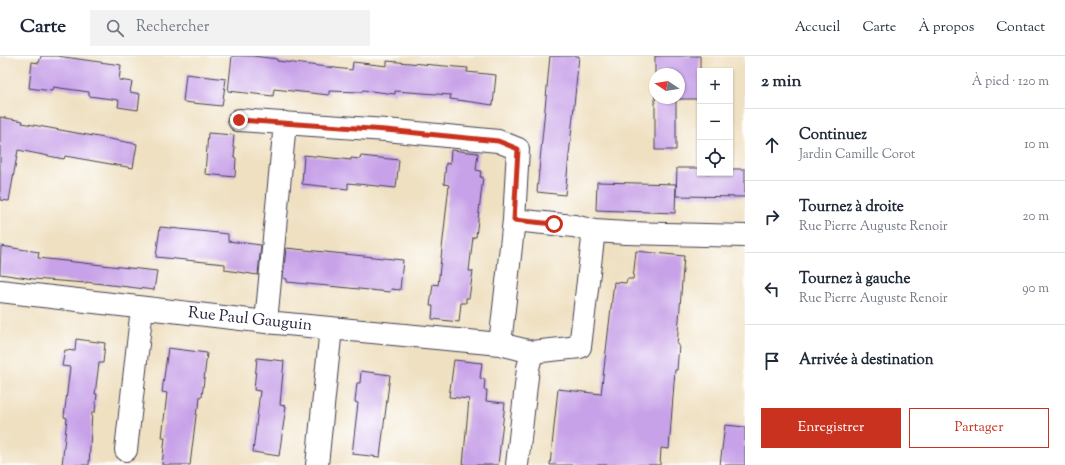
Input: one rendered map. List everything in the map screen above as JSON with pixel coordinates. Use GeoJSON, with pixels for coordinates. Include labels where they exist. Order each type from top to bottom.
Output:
{"type":"FeatureCollection","features":[{"type":"Feature","properties":{"kind":"street"},"geometry":{"type":"LineString","coordinates":[[239,120],[386,130],[498,141],[518,149],[514,220],[500,344]]}},
{"type":"Feature","properties":{"kind":"street"},"geometry":{"type":"LineString","coordinates":[[266,322],[285,123]]}},
{"type":"Feature","properties":{"kind":"street"},"geometry":{"type":"LineString","coordinates":[[514,220],[626,233],[745,236]]}},
{"type":"Feature","properties":{"kind":"street","name":"Rue Paul Gauguin"},"geometry":{"type":"LineString","coordinates":[[0,290],[44,297],[266,322],[500,344],[532,352],[580,347],[584,228]]}},
{"type":"Feature","properties":{"kind":"street"},"geometry":{"type":"LineString","coordinates":[[126,450],[142,308]]}},
{"type":"Feature","properties":{"kind":"street"},"geometry":{"type":"LineString","coordinates":[[317,465],[331,328]]}},
{"type":"Feature","properties":{"kind":"street"},"geometry":{"type":"LineString","coordinates":[[516,465],[528,368],[532,352]]}},
{"type":"Feature","properties":{"kind":"building"},"geometry":{"type":"Polygon","coordinates":[[[41,56],[57,56],[121,65],[119,80],[132,82],[130,92],[140,94],[138,110],[118,107],[119,100],[89,96],[89,92],[53,87],[52,91],[29,88],[32,62],[39,63],[41,56]]]}},
{"type":"Feature","properties":{"kind":"building"},"geometry":{"type":"Polygon","coordinates":[[[232,56],[253,56],[277,59],[277,61],[352,70],[353,62],[387,66],[387,61],[468,68],[467,72],[496,75],[493,105],[450,99],[451,95],[395,91],[395,94],[363,90],[361,92],[329,91],[329,95],[274,89],[273,96],[228,91],[232,56]]]}},
{"type":"Feature","properties":{"kind":"building"},"geometry":{"type":"Polygon","coordinates":[[[550,56],[579,56],[565,195],[537,192],[550,56]]]}},
{"type":"Feature","properties":{"kind":"building"},"geometry":{"type":"Polygon","coordinates":[[[655,56],[700,56],[700,68],[697,68],[697,99],[685,99],[685,68],[655,68],[655,56]]]}},
{"type":"Feature","properties":{"kind":"building"},"geometry":{"type":"Polygon","coordinates":[[[186,74],[226,79],[222,106],[183,102],[186,74]]]}},
{"type":"Feature","properties":{"kind":"building"},"geometry":{"type":"Polygon","coordinates":[[[655,104],[676,104],[676,150],[655,150],[655,104]]]}},
{"type":"Feature","properties":{"kind":"building"},"geometry":{"type":"Polygon","coordinates":[[[0,117],[23,121],[22,123],[137,144],[133,168],[65,156],[64,159],[18,150],[9,201],[0,200],[0,117]]]}},
{"type":"Feature","properties":{"kind":"building"},"geometry":{"type":"Polygon","coordinates":[[[208,133],[234,135],[233,147],[235,147],[234,157],[236,158],[235,177],[205,174],[208,133]]]}},
{"type":"Feature","properties":{"kind":"building"},"geometry":{"type":"Polygon","coordinates":[[[451,150],[478,153],[476,170],[481,171],[480,177],[483,177],[476,237],[473,237],[469,271],[473,271],[469,298],[466,298],[466,303],[461,303],[459,322],[432,319],[433,306],[430,306],[433,284],[438,285],[449,185],[444,184],[446,163],[450,164],[451,150]]]}},
{"type":"Feature","properties":{"kind":"building"},"geometry":{"type":"Polygon","coordinates":[[[304,155],[351,160],[351,158],[360,159],[361,156],[399,160],[396,188],[348,183],[348,189],[302,184],[304,155]]]}},
{"type":"Feature","properties":{"kind":"building"},"geometry":{"type":"Polygon","coordinates":[[[677,168],[697,168],[697,176],[733,176],[733,169],[745,169],[745,197],[676,196],[677,168]]]}},
{"type":"Feature","properties":{"kind":"building"},"geometry":{"type":"Polygon","coordinates":[[[597,182],[676,184],[675,213],[596,210],[597,182]]]}},
{"type":"Feature","properties":{"kind":"building"},"geometry":{"type":"Polygon","coordinates":[[[160,227],[228,234],[228,241],[261,245],[258,275],[225,270],[225,264],[156,257],[160,227]]]}},
{"type":"Feature","properties":{"kind":"building"},"geometry":{"type":"Polygon","coordinates":[[[1,246],[39,252],[38,258],[157,271],[154,290],[86,282],[34,279],[0,274],[1,246]]]}},
{"type":"Feature","properties":{"kind":"building"},"geometry":{"type":"Polygon","coordinates":[[[286,248],[403,260],[400,290],[391,289],[390,292],[287,282],[287,279],[283,278],[286,248]]]}},
{"type":"Feature","properties":{"kind":"building"},"geometry":{"type":"Polygon","coordinates":[[[636,251],[684,256],[677,345],[679,345],[677,370],[675,370],[669,449],[661,448],[660,465],[550,465],[558,389],[601,394],[614,282],[626,283],[627,279],[633,279],[636,251]]]}},
{"type":"Feature","properties":{"kind":"building"},"geometry":{"type":"Polygon","coordinates":[[[76,339],[105,343],[103,363],[99,363],[95,394],[97,394],[95,412],[92,412],[89,465],[62,465],[67,418],[64,417],[70,367],[62,366],[65,350],[75,351],[76,339]]]}},
{"type":"Feature","properties":{"kind":"building"},"geometry":{"type":"Polygon","coordinates":[[[168,348],[207,353],[202,397],[200,396],[199,408],[197,408],[190,465],[162,465],[165,438],[162,438],[167,393],[162,392],[168,348]]]}},
{"type":"Feature","properties":{"kind":"building"},"geometry":{"type":"Polygon","coordinates":[[[257,358],[284,361],[280,405],[286,406],[279,456],[253,452],[260,391],[254,390],[257,358]]]}},
{"type":"Feature","properties":{"kind":"building"},"geometry":{"type":"Polygon","coordinates":[[[454,360],[482,363],[480,378],[485,379],[484,390],[487,390],[486,401],[505,403],[498,465],[463,465],[469,399],[449,397],[454,360]]]}},
{"type":"Feature","properties":{"kind":"building"},"geometry":{"type":"Polygon","coordinates":[[[361,371],[390,375],[380,457],[352,454],[358,403],[355,402],[357,383],[360,383],[361,371]]]}},
{"type":"Feature","properties":{"kind":"building"},"geometry":{"type":"Polygon","coordinates":[[[725,425],[745,427],[745,465],[720,465],[725,425]]]}},
{"type":"Feature","properties":{"kind":"route"},"geometry":{"type":"LineString","coordinates":[[239,120],[386,130],[498,141],[518,149],[514,220],[554,224]]}}]}
